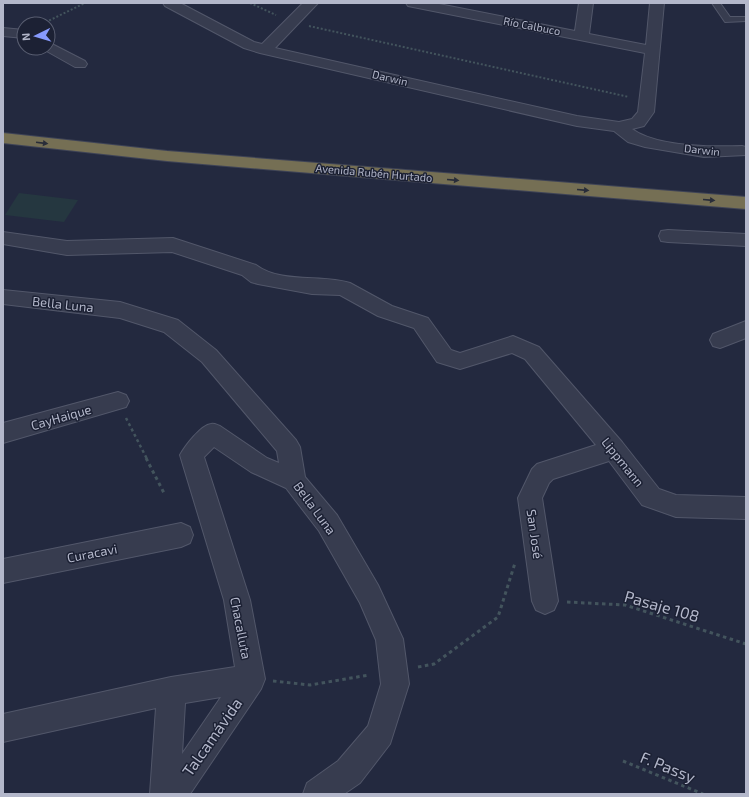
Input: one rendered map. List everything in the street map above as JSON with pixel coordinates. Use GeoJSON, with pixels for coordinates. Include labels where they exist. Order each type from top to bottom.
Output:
{"type":"FeatureCollection","features":[{"type":"Feature","properties":{"kind":"highway","name":"Avenida Rubén Hurtado"},"geometry":{"type":"LineString","coordinates":[[3,127],[161,145],[746,190]]}},
{"type":"Feature","properties":{"kind":"highway","name":"Avenida Rubén Hurtado"},"geometry":{"type":"LineString","coordinates":[[3,138],[167,156],[746,203]]}},
{"type":"Feature","properties":{"kind":"street","name":"Darwin"},"geometry":{"type":"LineString","coordinates":[[170,3],[249,45],[265,50],[577,121],[619,127],[638,123],[646,112],[651,50],[657,3]]}},
{"type":"Feature","properties":{"kind":"street"},"geometry":{"type":"LineString","coordinates":[[265,50],[311,3]]}},
{"type":"Feature","properties":{"kind":"street","name":"Río Calbuco"},"geometry":{"type":"LineString","coordinates":[[413,3],[651,50]]}},
{"type":"Feature","properties":{"kind":"street"},"geometry":{"type":"LineString","coordinates":[[582,36],[586,3]]}},
{"type":"Feature","properties":{"kind":"street"},"geometry":{"type":"LineString","coordinates":[[3,32],[16,33]]}},
{"type":"Feature","properties":{"kind":"street"},"geometry":{"type":"LineString","coordinates":[[56,50],[80,64]]}},
{"type":"Feature","properties":{"kind":"street","name":"Darwin"},"geometry":{"type":"LineString","coordinates":[[619,127],[634,138],[645,142],[704,152],[742,151]]}},
{"type":"Feature","properties":{"kind":"street"},"geometry":{"type":"LineString","coordinates":[[668,236],[746,240]]}},
{"type":"Feature","properties":{"kind":"street","name":"Lippmann"},"geometry":{"type":"LineString","coordinates":[[3,238],[67,248],[172,245],[249,270],[258,277],[312,287],[343,288],[385,312],[421,323],[444,356],[452,359],[460,361],[513,344],[532,353],[614,449],[651,498],[676,506],[746,508]]}},
{"type":"Feature","properties":{"kind":"street","name":"Bella Luna"},"geometry":{"type":"LineString","coordinates":[[3,297],[120,310],[171,326],[210,356],[288,447],[294,481],[328,523],[369,594],[389,639],[395,684],[380,734],[349,772],[318,794]]}},
{"type":"Feature","properties":{"kind":"street"},"geometry":{"type":"LineString","coordinates":[[720,340],[746,329]]}},
{"type":"Feature","properties":{"kind":"street","name":"CayHaique"},"geometry":{"type":"LineString","coordinates":[[3,433],[118,401]]}},
{"type":"Feature","properties":{"kind":"street","name":"Chacalluta"},"geometry":{"type":"LineString","coordinates":[[251,679],[237,600],[192,455],[212,433],[259,465],[294,481]]}},
{"type":"Feature","properties":{"kind":"street","name":"San José"},"geometry":{"type":"LineString","coordinates":[[544,601],[530,498],[535,486],[545,471],[614,449]]}},
{"type":"Feature","properties":{"kind":"street","name":"Curacavi"},"geometry":{"type":"LineString","coordinates":[[3,571],[181,535]]}},
{"type":"Feature","properties":{"kind":"street"},"geometry":{"type":"LineString","coordinates":[[3,728],[171,692],[251,679]]}},
{"type":"Feature","properties":{"kind":"street","name":"Talcamávida"},"geometry":{"type":"LineString","coordinates":[[172,794],[251,679]]}},
{"type":"Feature","properties":{"kind":"street","name":"Talcamávida"},"geometry":{"type":"LineString","coordinates":[[165,794],[171,692]]}},
{"type":"Feature","properties":{"kind":"lane"},"geometry":{"type":"LineString","coordinates":[[716,3],[728,20],[746,19]]}},
{"type":"Feature","properties":{"kind":"path"},"geometry":{"type":"LineString","coordinates":[[56,17],[85,3]]}},
{"type":"Feature","properties":{"kind":"path"},"geometry":{"type":"LineString","coordinates":[[250,3],[292,23],[647,101]]}},
{"type":"Feature","properties":{"kind":"path"},"geometry":{"type":"LineString","coordinates":[[118,401],[165,495]]}},
{"type":"Feature","properties":{"kind":"path"},"geometry":{"type":"LineString","coordinates":[[251,679],[310,685],[434,664],[498,617],[516,560]]}},
{"type":"Feature","properties":{"kind":"path","name":"Pasaje 108"},"geometry":{"type":"LineString","coordinates":[[544,601],[625,605],[746,644]]}},
{"type":"Feature","properties":{"kind":"path","name":"F. Passy"},"geometry":{"type":"LineString","coordinates":[[623,761],[703,794]]}},
{"type":"Feature","properties":{"kind":"shaded area"},"geometry":{"type":"Polygon","coordinates":[[[19,193],[78,200],[64,222],[5,215],[19,193]]]}}]}
